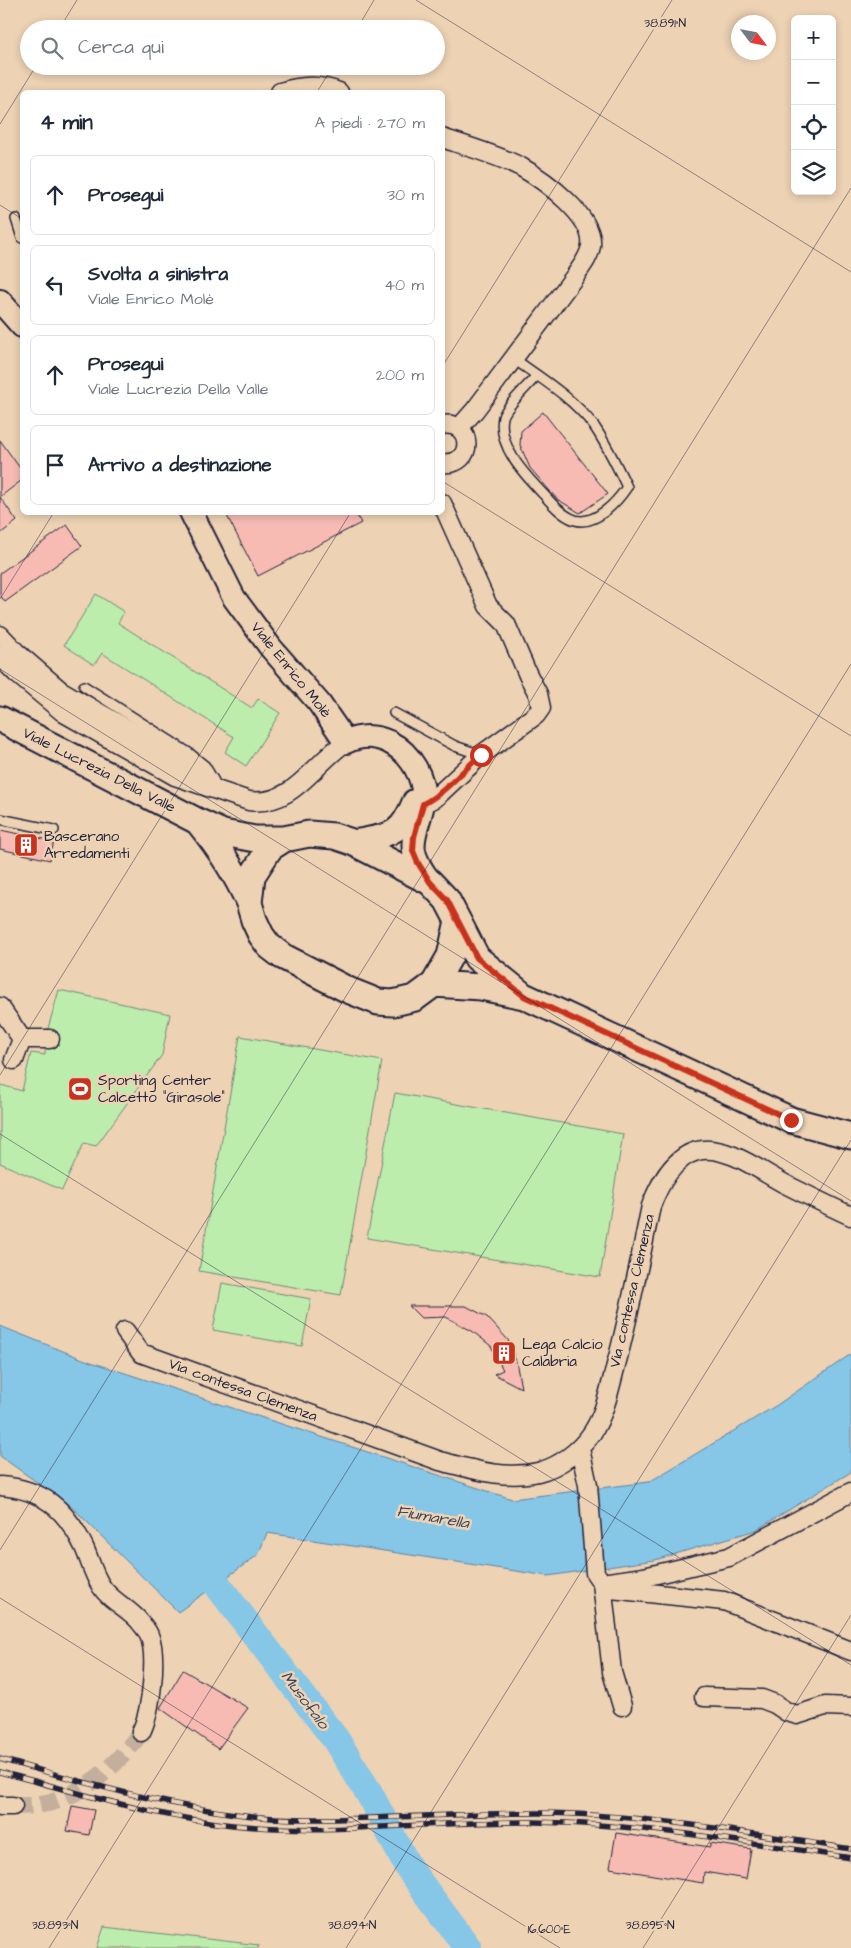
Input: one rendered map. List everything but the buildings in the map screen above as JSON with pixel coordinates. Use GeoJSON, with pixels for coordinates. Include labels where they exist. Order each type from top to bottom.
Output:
{"type":"FeatureCollection","features":[{"type":"Feature","properties":{"kind":"main road","name":"Viale Lucrezia Della Valle"},"geometry":{"type":"LineString","coordinates":[[0,719],[223,833],[255,839],[284,839],[309,834],[334,836],[352,842],[430,882],[447,900],[477,958],[524,996]]}},
{"type":"Feature","properties":{"kind":"main road","name":"Viale Lucrezia Della Valle"},"geometry":{"type":"LineString","coordinates":[[197,821],[239,880],[261,935],[269,946],[282,956],[348,990],[378,1002],[393,1003],[415,998],[434,984],[450,956],[458,921]]}},
{"type":"Feature","properties":{"kind":"main road","name":"Viale Lucrezia Della Valle"},"geometry":{"type":"LineString","coordinates":[[249,903],[252,876],[270,848],[284,839]]}},
{"type":"Feature","properties":{"kind":"main road","name":"Viale Lucrezia Della Valle"},"geometry":{"type":"LineString","coordinates":[[434,984],[482,987],[524,996],[791,1120],[851,1136]]}},
{"type":"Feature","properties":{"kind":"street"},"geometry":{"type":"LineString","coordinates":[[288,90],[315,86],[331,90]]}},
{"type":"Feature","properties":{"kind":"street"},"geometry":{"type":"LineString","coordinates":[[445,139],[519,166],[543,181],[582,216],[588,227],[591,239],[591,248],[587,258],[514,359],[475,410],[451,427],[465,435],[466,449],[462,457],[456,461],[445,462]]}},
{"type":"Feature","properties":{"kind":"street"},"geometry":{"type":"LineString","coordinates":[[0,301],[20,324]]}},
{"type":"Feature","properties":{"kind":"street"},"geometry":{"type":"LineString","coordinates":[[423,804],[442,792],[481,755],[536,715],[541,708],[538,694],[506,624],[488,606],[445,510]]}},
{"type":"Feature","properties":{"kind":"street","name":"Viale Enrico Molè"},"geometry":{"type":"LineString","coordinates":[[192,515],[234,598],[271,648],[319,703],[346,742]]}},
{"type":"Feature","properties":{"kind":"street"},"geometry":{"type":"LineString","coordinates":[[0,635],[16,652],[60,690],[184,762],[220,792]]}},
{"type":"Feature","properties":{"kind":"street"},"geometry":{"type":"LineString","coordinates":[[0,657],[16,673],[64,713],[175,776],[220,792],[258,802],[280,797],[300,784],[337,748],[355,738],[367,736],[380,738],[394,744],[411,760],[424,793],[414,837],[413,851],[430,882]]}},
{"type":"Feature","properties":{"kind":"street"},"geometry":{"type":"LineString","coordinates":[[352,842],[386,835],[395,831],[409,814],[420,780]]}},
{"type":"Feature","properties":{"kind":"street"},"geometry":{"type":"LineString","coordinates":[[0,1009],[22,1039]]}},
{"type":"Feature","properties":{"kind":"street"},"geometry":{"type":"LineString","coordinates":[[22,1039],[50,1039]]}},
{"type":"Feature","properties":{"kind":"street"},"geometry":{"type":"LineString","coordinates":[[14,1060],[22,1039]]}},
{"type":"Feature","properties":{"kind":"street","name":"Via contessa Clemenza"},"geometry":{"type":"LineString","coordinates":[[125,1332],[141,1353],[455,1465],[490,1472],[522,1475],[539,1472],[553,1466],[580,1449],[593,1432],[612,1382],[626,1326],[651,1206],[657,1190],[666,1177],[685,1157],[696,1151],[709,1149],[723,1152],[851,1216]]}},
{"type":"Feature","properties":{"kind":"street"},"geometry":{"type":"LineString","coordinates":[[580,1449],[588,1485],[612,1672],[622,1706]]}},
{"type":"Feature","properties":{"kind":"street"},"geometry":{"type":"LineString","coordinates":[[0,1486],[21,1488],[34,1492],[50,1502],[64,1516],[76,1531],[102,1587],[140,1622],[149,1635],[152,1657],[150,1709],[142,1732]]}},
{"type":"Feature","properties":{"kind":"street"},"geometry":{"type":"LineString","coordinates":[[599,1578],[644,1577],[729,1557],[851,1492]]}},
{"type":"Feature","properties":{"kind":"street"},"geometry":{"type":"LineString","coordinates":[[599,1578],[611,1589],[724,1601],[851,1651]]}},
{"type":"Feature","properties":{"kind":"street"},"geometry":{"type":"LineString","coordinates":[[704,1697],[762,1699],[775,1704],[786,1712],[797,1715],[825,1706],[851,1707]]}},
{"type":"Feature","properties":{"kind":"lane"},"geometry":{"type":"LineString","coordinates":[[16,219],[20,232]]}},
{"type":"Feature","properties":{"kind":"lane"},"geometry":{"type":"LineString","coordinates":[[514,359],[537,375],[558,390],[592,425],[608,448],[627,487],[622,496],[604,513],[585,521],[575,520],[562,513],[522,472],[503,431],[504,416],[510,404],[537,375]]}},
{"type":"Feature","properties":{"kind":"lane"},"geometry":{"type":"LineString","coordinates":[[84,686],[189,753],[205,766],[220,792]]}},
{"type":"Feature","properties":{"kind":"lane"},"geometry":{"type":"LineString","coordinates":[[394,713],[455,746],[481,755]]}},
{"type":"Feature","properties":{"kind":"lane"},"geometry":{"type":"LineString","coordinates":[[0,819],[54,830]]}},
{"type":"Feature","properties":{"kind":"green space"},"geometry":{"type":"Polygon","coordinates":[[[96,594],[124,612],[118,623],[252,708],[258,699],[280,713],[246,766],[225,752],[234,737],[102,653],[94,665],[64,645],[96,594]]]}},
{"type":"Feature","properties":{"kind":"green space","name":"Sporting Center Calcetto \"Girasole\""},"geometry":{"type":"Polygon","coordinates":[[[59,990],[170,1014],[162,1055],[96,1146],[84,1143],[62,1190],[0,1163],[0,1087],[1,1085],[22,1091],[31,1053],[45,1055],[45,1039],[59,990]]]}},
{"type":"Feature","properties":{"kind":"green space"},"geometry":{"type":"Polygon","coordinates":[[[240,1036],[382,1061],[341,1295],[199,1271],[240,1036]]]}},
{"type":"Feature","properties":{"kind":"green space"},"geometry":{"type":"Polygon","coordinates":[[[395,1093],[623,1134],[600,1277],[367,1238],[395,1093]]]}},
{"type":"Feature","properties":{"kind":"green space"},"geometry":{"type":"Polygon","coordinates":[[[222,1283],[311,1299],[302,1346],[213,1330],[222,1283]]]}},
{"type":"Feature","properties":{"kind":"green space"},"geometry":{"type":"Polygon","coordinates":[[[104,1927],[259,1945],[258,1948],[97,1948],[104,1927]]]}},
{"type":"Feature","properties":{"kind":"water","name":"Fiumarella"},"geometry":{"type":"Polygon","coordinates":[[[0,1326],[88,1361],[512,1499],[649,1482],[777,1405],[851,1354],[851,1472],[756,1530],[655,1560],[548,1576],[267,1533],[258,1555],[178,1612],[73,1508],[0,1456],[0,1326]]]}},
{"type":"Feature","properties":{"kind":"waterway","name":"Musofalo"},"geometry":{"type":"LineString","coordinates":[[198,1551],[219,1587],[336,1740],[369,1793],[408,1867],[468,1948]]}},
{"type":"Feature","properties":{"kind":"tunnel"},"geometry":{"type":"LineString","coordinates":[[13,1806],[55,1801],[80,1790],[104,1773],[141,1732]]}},
{"type":"Feature","properties":{"kind":"railway"},"geometry":{"type":"LineString","coordinates":[[0,1759],[157,1800],[189,1807],[263,1817],[335,1819],[513,1813],[577,1814],[695,1825],[851,1849]]}},
{"type":"Feature","properties":{"kind":"railway"},"geometry":{"type":"LineString","coordinates":[[0,1772],[127,1806],[224,1824],[326,1829],[499,1822],[574,1823],[693,1835],[851,1858]]}},
{"type":"Feature","properties":{"kind":"place","name":"Bascerano Arredamenti"},"geometry":{"type":"Point","coordinates":[26,845]}},
{"type":"Feature","properties":{"kind":"place","name":"Sporting Center Calcetto \"Girasole\""},"geometry":{"type":"Point","coordinates":[80,1089]}},
{"type":"Feature","properties":{"kind":"place","name":"Lega Calcio Calabria"},"geometry":{"type":"Point","coordinates":[504,1353]}},
{"type":"Feature","properties":{"kind":"route"},"geometry":{"type":"LineString","coordinates":[[481,755],[435,798],[423,804],[414,837],[413,851],[430,882],[447,900],[477,958],[524,996],[791,1120]]}}]}
